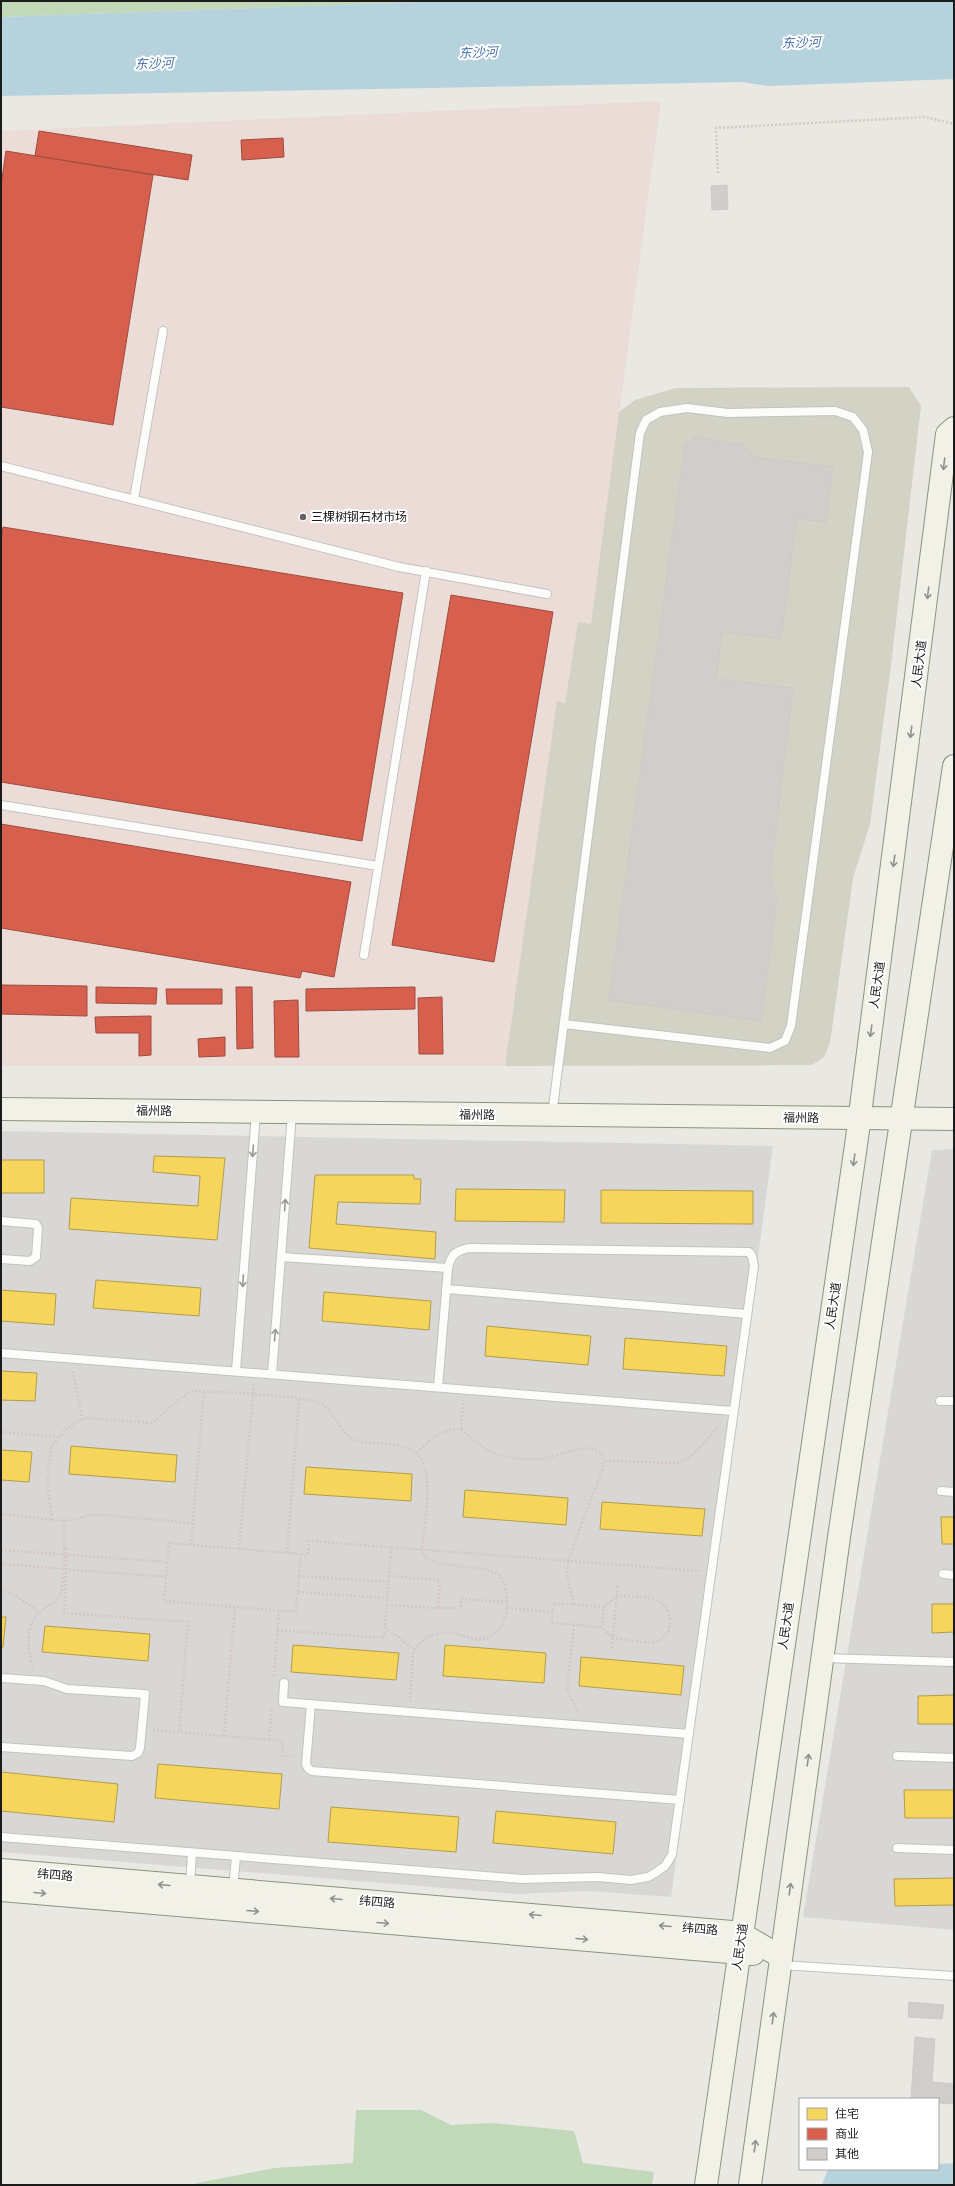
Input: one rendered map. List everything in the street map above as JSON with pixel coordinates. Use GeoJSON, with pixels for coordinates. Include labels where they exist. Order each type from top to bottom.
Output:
{"type":"FeatureCollection","features":[{"type":"Feature","properties":{"kind":"street","name":"人民大道"},"geometry":{"type":"LineString","coordinates":[[706,2185],[860,1119],[914,709],[947,434],[954,428]]}},
{"type":"Feature","properties":{"kind":"street"},"geometry":{"type":"LineString","coordinates":[[750,2185],[822,1658],[954,766]]}},
{"type":"Feature","properties":{"kind":"street","name":"福州路"},"geometry":{"type":"LineString","coordinates":[[1,1109],[954,1119]]}},
{"type":"Feature","properties":{"kind":"street","name":"纬四路"},"geometry":{"type":"LineString","coordinates":[[1,1870],[189,1897]]}},
{"type":"Feature","properties":{"kind":"street","name":"纬四路"},"geometry":{"type":"LineString","coordinates":[[1,1890],[232,1900],[740,1943],[780,1961]]}},
{"type":"Feature","properties":{"kind":"lane"},"geometry":{"type":"LineString","coordinates":[[134,500],[163,331]]}},
{"type":"Feature","properties":{"kind":"lane"},"geometry":{"type":"LineString","coordinates":[[552,1115],[640,433],[646,420],[660,412],[687,408],[728,413],[835,411],[853,417],[863,430],[868,452],[792,1018],[786,1041],[770,1048],[564,1024]]}},
{"type":"Feature","properties":{"kind":"lane"},"geometry":{"type":"LineString","coordinates":[[1,466],[399,567],[547,594]]}},
{"type":"Feature","properties":{"kind":"lane"},"geometry":{"type":"LineString","coordinates":[[364,955],[426,571]]}},
{"type":"Feature","properties":{"kind":"lane"},"geometry":{"type":"LineString","coordinates":[[1,805],[378,866]]}},
{"type":"Feature","properties":{"kind":"lane"},"geometry":{"type":"LineString","coordinates":[[236,1371],[256,1112]]}},
{"type":"Feature","properties":{"kind":"lane"},"geometry":{"type":"LineString","coordinates":[[272,1374],[292,1112]]}},
{"type":"Feature","properties":{"kind":"lane"},"geometry":{"type":"LineString","coordinates":[[1,1220],[36,1224],[38,1228],[36,1256],[34,1260],[1,1259]]}},
{"type":"Feature","properties":{"kind":"lane"},"geometry":{"type":"LineString","coordinates":[[1,1837],[522,1879],[597,1877],[631,1880],[648,1877],[665,1866],[670,1860],[680,1800],[754,1266],[752,1256],[749,1252],[469,1248],[458,1250],[453,1254],[448,1268],[438,1387]]}},
{"type":"Feature","properties":{"kind":"lane"},"geometry":{"type":"LineString","coordinates":[[281,1257],[448,1268]]}},
{"type":"Feature","properties":{"kind":"lane"},"geometry":{"type":"LineString","coordinates":[[446,1289],[747,1314]]}},
{"type":"Feature","properties":{"kind":"lane"},"geometry":{"type":"LineString","coordinates":[[1,1353],[733,1411]]}},
{"type":"Feature","properties":{"kind":"lane"},"geometry":{"type":"LineString","coordinates":[[940,1401],[954,1401]]}},
{"type":"Feature","properties":{"kind":"lane"},"geometry":{"type":"LineString","coordinates":[[941,1491],[954,1492]]}},
{"type":"Feature","properties":{"kind":"lane"},"geometry":{"type":"LineString","coordinates":[[943,1574],[954,1575]]}},
{"type":"Feature","properties":{"kind":"lane"},"geometry":{"type":"LineString","coordinates":[[822,1658],[954,1662]]}},
{"type":"Feature","properties":{"kind":"lane"},"geometry":{"type":"LineString","coordinates":[[1,1678],[36,1681],[67,1689],[145,1694],[140,1748],[138,1753],[132,1756],[1,1747]]}},
{"type":"Feature","properties":{"kind":"lane"},"geometry":{"type":"LineString","coordinates":[[284,1683],[283,1702],[689,1734]]}},
{"type":"Feature","properties":{"kind":"lane"},"geometry":{"type":"LineString","coordinates":[[311,1704],[307,1757],[308,1768],[312,1771],[680,1800]]}},
{"type":"Feature","properties":{"kind":"lane"},"geometry":{"type":"LineString","coordinates":[[897,1756],[954,1758]]}},
{"type":"Feature","properties":{"kind":"lane"},"geometry":{"type":"LineString","coordinates":[[897,1848],[954,1850]]}},
{"type":"Feature","properties":{"kind":"lane"},"geometry":{"type":"LineString","coordinates":[[189,1897],[192,1853]]}},
{"type":"Feature","properties":{"kind":"lane"},"geometry":{"type":"LineString","coordinates":[[232,1900],[236,1856]]}},
{"type":"Feature","properties":{"kind":"lane"},"geometry":{"type":"LineString","coordinates":[[780,1961],[954,1976]]}},
{"type":"Feature","properties":{"kind":"path"},"geometry":{"type":"LineString","coordinates":[[718,173],[716,128],[925,117],[954,124]]}},
{"type":"Feature","properties":{"kind":"path"},"geometry":{"type":"LineString","coordinates":[[70,1358],[82,1419]]}},
{"type":"Feature","properties":{"kind":"path"},"geometry":{"type":"LineString","coordinates":[[239,1549],[255,1372]]}},
{"type":"Feature","properties":{"kind":"path"},"geometry":{"type":"LineString","coordinates":[[461,1429],[464,1389]]}},
{"type":"Feature","properties":{"kind":"path"},"geometry":{"type":"LineString","coordinates":[[52,1520],[47,1480],[52,1446],[65,1430],[82,1419],[152,1423],[187,1393],[193,1391],[299,1399],[322,1404],[330,1410],[342,1428],[355,1440],[395,1444],[417,1454],[424,1465],[427,1479],[422,1554],[427,1559],[438,1563],[488,1570],[497,1573],[506,1587],[507,1608],[502,1625],[489,1637],[482,1639],[448,1632],[436,1633],[429,1636],[416,1646],[414,1650],[409,1711]]}},
{"type":"Feature","properties":{"kind":"path"},"geometry":{"type":"LineString","coordinates":[[191,1545],[204,1391]]}},
{"type":"Feature","properties":{"kind":"path"},"geometry":{"type":"LineString","coordinates":[[287,1553],[299,1399]]}},
{"type":"Feature","properties":{"kind":"path"},"geometry":{"type":"LineString","coordinates":[[605,1461],[679,1463],[685,1460],[703,1444],[733,1411]]}},
{"type":"Feature","properties":{"kind":"path"},"geometry":{"type":"LineString","coordinates":[[417,1454],[428,1441],[442,1431],[461,1429],[487,1450],[498,1454],[544,1459],[591,1448],[598,1450],[604,1455],[605,1461],[568,1561],[568,1576],[574,1605]]}},
{"type":"Feature","properties":{"kind":"path"},"geometry":{"type":"LineString","coordinates":[[1,1432],[58,1437]]}},
{"type":"Feature","properties":{"kind":"path"},"geometry":{"type":"LineString","coordinates":[[1,1514],[64,1521],[77,1520],[91,1514],[193,1523]]}},
{"type":"Feature","properties":{"kind":"path"},"geometry":{"type":"LineString","coordinates":[[36,1681],[28,1646],[34,1618],[39,1612],[59,1597],[61,1591],[64,1521]]}},
{"type":"Feature","properties":{"kind":"path"},"geometry":{"type":"LineString","coordinates":[[301,1554],[296,1612],[164,1601],[170,1543],[301,1554],[308,1555],[309,1540],[711,1572]]}},
{"type":"Feature","properties":{"kind":"path"},"geometry":{"type":"LineString","coordinates":[[278,1630],[384,1638],[391,1547]]}},
{"type":"Feature","properties":{"kind":"path"},"geometry":{"type":"LineString","coordinates":[[63,1548],[67,1548],[64,1613],[188,1622],[179,1732]]}},
{"type":"Feature","properties":{"kind":"path"},"geometry":{"type":"LineString","coordinates":[[1,1550],[168,1562]]}},
{"type":"Feature","properties":{"kind":"path"},"geometry":{"type":"LineString","coordinates":[[1,1564],[166,1577]]}},
{"type":"Feature","properties":{"kind":"path"},"geometry":{"type":"LineString","coordinates":[[300,1576],[388,1582]]}},
{"type":"Feature","properties":{"kind":"path"},"geometry":{"type":"LineString","coordinates":[[389,1576],[440,1580],[438,1608]]}},
{"type":"Feature","properties":{"kind":"path"},"geometry":{"type":"LineString","coordinates":[[612,1648],[618,1583]]}},
{"type":"Feature","properties":{"kind":"path"},"geometry":{"type":"LineString","coordinates":[[1,1590],[17,1596],[39,1612]]}},
{"type":"Feature","properties":{"kind":"path"},"geometry":{"type":"LineString","coordinates":[[298,1592],[388,1598]]}},
{"type":"Feature","properties":{"kind":"path"},"geometry":{"type":"LineString","coordinates":[[602,1627],[604,1607],[616,1596],[654,1599],[663,1604],[670,1619],[670,1628],[667,1634],[654,1642],[613,1638],[602,1627],[552,1623],[554,1603],[604,1607]]}},
{"type":"Feature","properties":{"kind":"path"},"geometry":{"type":"LineString","coordinates":[[387,1605],[460,1608],[461,1599],[507,1602]]}},
{"type":"Feature","properties":{"kind":"path"},"geometry":{"type":"LineString","coordinates":[[224,1736],[235,1607]]}},
{"type":"Feature","properties":{"kind":"path"},"geometry":{"type":"LineString","coordinates":[[507,1608],[553,1612]]}},
{"type":"Feature","properties":{"kind":"path"},"geometry":{"type":"LineString","coordinates":[[574,1625],[568,1690],[577,1711],[594,1726]]}},
{"type":"Feature","properties":{"kind":"path"},"geometry":{"type":"LineString","coordinates":[[385,1626],[414,1650]]}},
{"type":"Feature","properties":{"kind":"path"},"geometry":{"type":"LineString","coordinates":[[142,1730],[283,1741],[282,1756],[307,1757]]}},
{"type":"Feature","properties":{"kind":"shaded area","name":"三棵树钢石材市场"},"geometry":{"type":"Polygon","coordinates":[[[661,101],[591,624],[578,622],[565,703],[557,702],[505,1066],[1,1066],[1,131],[661,101]]]}},
{"type":"Feature","properties":{"kind":"shaded area"},"geometry":{"type":"Polygon","coordinates":[[[909,387],[921,406],[891,665],[870,824],[853,878],[830,1043],[824,1057],[812,1065],[505,1066],[557,701],[565,703],[578,622],[591,624],[619,412],[635,400],[676,388],[909,387]]]}},
{"type":"Feature","properties":{"kind":"shaded area"},"geometry":{"type":"Polygon","coordinates":[[[1,1131],[773,1146],[671,1897],[587,1891],[517,1894],[1,1852],[1,1131]]]}},
{"type":"Feature","properties":{"kind":"shaded area"},"geometry":{"type":"Polygon","coordinates":[[[954,1149],[954,1930],[803,1917],[932,1150],[954,1149]]]}},
{"type":"Feature","properties":{"kind":"green space"},"geometry":{"type":"Polygon","coordinates":[[[1,1],[450,1],[1,17],[1,1]]]}},
{"type":"Feature","properties":{"kind":"green space"},"geometry":{"type":"Polygon","coordinates":[[[356,2110],[421,2110],[451,2125],[492,2123],[574,2131],[583,2163],[654,2172],[652,2185],[194,2185],[197,2183],[275,2168],[353,2163],[356,2110]]]}},
{"type":"Feature","properties":{"kind":"water","name":"东沙河"},"geometry":{"type":"Polygon","coordinates":[[[450,1],[954,1],[954,79],[768,86],[742,82],[1,96],[1,17],[450,1]]]}},
{"type":"Feature","properties":{"kind":"water"},"geometry":{"type":"Polygon","coordinates":[[[954,2163],[954,2185],[822,2185],[828,2170],[939,2170],[939,2164],[954,2163]]]}},
{"type":"Feature","properties":{"kind":"building: 住宅"},"geometry":{"type":"Polygon","coordinates":[[[154,1156],[225,1158],[217,1240],[69,1229],[71,1198],[198,1206],[200,1176],[153,1172],[154,1156]]]}},
{"type":"Feature","properties":{"kind":"building: 住宅"},"geometry":{"type":"Polygon","coordinates":[[[1,1160],[44,1160],[44,1193],[1,1193],[1,1160]]]}},
{"type":"Feature","properties":{"kind":"building: 住宅"},"geometry":{"type":"Polygon","coordinates":[[[315,1175],[414,1175],[414,1179],[421,1179],[420,1204],[338,1202],[336,1224],[436,1232],[435,1259],[309,1248],[315,1175]]]}},
{"type":"Feature","properties":{"kind":"building: 住宅"},"geometry":{"type":"Polygon","coordinates":[[[456,1189],[565,1190],[564,1222],[455,1221],[456,1189]]]}},
{"type":"Feature","properties":{"kind":"building: 住宅"},"geometry":{"type":"Polygon","coordinates":[[[601,1190],[753,1191],[753,1224],[601,1223],[601,1190]]]}},
{"type":"Feature","properties":{"kind":"building: 住宅"},"geometry":{"type":"Polygon","coordinates":[[[96,1280],[201,1288],[199,1316],[93,1308],[96,1280]]]}},
{"type":"Feature","properties":{"kind":"building: 住宅"},"geometry":{"type":"Polygon","coordinates":[[[1,1290],[56,1294],[54,1325],[1,1321],[1,1290]]]}},
{"type":"Feature","properties":{"kind":"building: 住宅"},"geometry":{"type":"Polygon","coordinates":[[[324,1292],[431,1301],[429,1330],[322,1321],[324,1292]]]}},
{"type":"Feature","properties":{"kind":"building: 住宅"},"geometry":{"type":"Polygon","coordinates":[[[487,1326],[591,1336],[588,1365],[485,1356],[487,1326]]]}},
{"type":"Feature","properties":{"kind":"building: 住宅"},"geometry":{"type":"Polygon","coordinates":[[[625,1338],[727,1346],[724,1376],[623,1369],[625,1338]]]}},
{"type":"Feature","properties":{"kind":"building: 住宅"},"geometry":{"type":"Polygon","coordinates":[[[1,1371],[37,1373],[35,1401],[1,1400],[1,1371]]]}},
{"type":"Feature","properties":{"kind":"building: 住宅"},"geometry":{"type":"Polygon","coordinates":[[[71,1446],[177,1455],[175,1482],[69,1474],[71,1446]]]}},
{"type":"Feature","properties":{"kind":"building: 住宅"},"geometry":{"type":"Polygon","coordinates":[[[1,1450],[32,1452],[29,1482],[1,1480],[1,1450]]]}},
{"type":"Feature","properties":{"kind":"building: 住宅"},"geometry":{"type":"Polygon","coordinates":[[[306,1467],[412,1474],[411,1501],[304,1494],[306,1467]]]}},
{"type":"Feature","properties":{"kind":"building: 住宅"},"geometry":{"type":"Polygon","coordinates":[[[465,1490],[568,1498],[566,1525],[463,1517],[465,1490]]]}},
{"type":"Feature","properties":{"kind":"building: 住宅"},"geometry":{"type":"Polygon","coordinates":[[[602,1502],[705,1509],[702,1536],[600,1529],[602,1502]]]}},
{"type":"Feature","properties":{"kind":"building: 住宅"},"geometry":{"type":"Polygon","coordinates":[[[941,1517],[954,1517],[954,1544],[942,1544],[941,1517]]]}},
{"type":"Feature","properties":{"kind":"building: 住宅"},"geometry":{"type":"Polygon","coordinates":[[[932,1604],[954,1604],[954,1632],[932,1633],[932,1604]]]}},
{"type":"Feature","properties":{"kind":"building: 住宅"},"geometry":{"type":"Polygon","coordinates":[[[1,1617],[6,1617],[3,1647],[1,1647],[1,1617]]]}},
{"type":"Feature","properties":{"kind":"building: 住宅"},"geometry":{"type":"Polygon","coordinates":[[[45,1626],[150,1634],[148,1661],[42,1652],[45,1626]]]}},
{"type":"Feature","properties":{"kind":"building: 住宅"},"geometry":{"type":"Polygon","coordinates":[[[293,1645],[399,1653],[396,1680],[291,1672],[293,1645]]]}},
{"type":"Feature","properties":{"kind":"building: 住宅"},"geometry":{"type":"Polygon","coordinates":[[[445,1645],[546,1653],[544,1683],[443,1676],[445,1645]]]}},
{"type":"Feature","properties":{"kind":"building: 住宅"},"geometry":{"type":"Polygon","coordinates":[[[581,1657],[684,1666],[681,1695],[579,1686],[581,1657]]]}},
{"type":"Feature","properties":{"kind":"building: 住宅"},"geometry":{"type":"Polygon","coordinates":[[[954,1695],[954,1724],[918,1724],[918,1696],[954,1695]]]}},
{"type":"Feature","properties":{"kind":"building: 住宅"},"geometry":{"type":"Polygon","coordinates":[[[158,1764],[282,1774],[279,1809],[155,1798],[158,1764]]]}},
{"type":"Feature","properties":{"kind":"building: 住宅"},"geometry":{"type":"Polygon","coordinates":[[[1,1772],[118,1784],[114,1822],[1,1811],[1,1772]]]}},
{"type":"Feature","properties":{"kind":"building: 住宅"},"geometry":{"type":"Polygon","coordinates":[[[904,1790],[954,1790],[954,1818],[905,1818],[904,1790]]]}},
{"type":"Feature","properties":{"kind":"building: 住宅"},"geometry":{"type":"Polygon","coordinates":[[[331,1807],[459,1817],[456,1852],[328,1842],[331,1807]]]}},
{"type":"Feature","properties":{"kind":"building: 住宅"},"geometry":{"type":"Polygon","coordinates":[[[496,1811],[616,1822],[613,1854],[493,1843],[496,1811]]]}},
{"type":"Feature","properties":{"kind":"building: 住宅"},"geometry":{"type":"Polygon","coordinates":[[[954,1878],[954,1905],[895,1906],[894,1879],[954,1878]]]}},
{"type":"Feature","properties":{"kind":"building: 商业"},"geometry":{"type":"Polygon","coordinates":[[[39,131],[192,155],[188,180],[35,156],[39,131]]]}},
{"type":"Feature","properties":{"kind":"building: 商业"},"geometry":{"type":"Polygon","coordinates":[[[283,138],[284,157],[242,160],[241,140],[283,138]]]}},
{"type":"Feature","properties":{"kind":"building: 商业"},"geometry":{"type":"Polygon","coordinates":[[[6,151],[153,175],[113,425],[1,407],[1,185],[6,151]]]}},
{"type":"Feature","properties":{"kind":"building: 商业"},"geometry":{"type":"Polygon","coordinates":[[[3,527],[403,593],[362,841],[1,782],[1,541],[3,527]]]}},
{"type":"Feature","properties":{"kind":"building: 商业"},"geometry":{"type":"Polygon","coordinates":[[[451,595],[553,612],[494,962],[392,945],[451,595]]]}},
{"type":"Feature","properties":{"kind":"building: 商业"},"geometry":{"type":"Polygon","coordinates":[[[1,824],[351,882],[334,977],[302,971],[300,978],[1,928],[1,824]]]}},
{"type":"Feature","properties":{"kind":"building: 商业"},"geometry":{"type":"Polygon","coordinates":[[[1,985],[87,986],[87,1016],[1,1014],[1,985]]]}},
{"type":"Feature","properties":{"kind":"building: 商业"},"geometry":{"type":"Polygon","coordinates":[[[96,987],[157,988],[156,1004],[96,1003],[96,987]]]}},
{"type":"Feature","properties":{"kind":"building: 商业"},"geometry":{"type":"Polygon","coordinates":[[[236,987],[252,987],[253,1048],[237,1049],[236,987]]]}},
{"type":"Feature","properties":{"kind":"building: 商业"},"geometry":{"type":"Polygon","coordinates":[[[415,987],[415,1009],[306,1011],[306,989],[415,987]]]}},
{"type":"Feature","properties":{"kind":"building: 商业"},"geometry":{"type":"Polygon","coordinates":[[[166,989],[222,989],[222,1004],[167,1004],[166,989]]]}},
{"type":"Feature","properties":{"kind":"building: 商业"},"geometry":{"type":"Polygon","coordinates":[[[442,997],[443,1054],[419,1054],[418,998],[442,997]]]}},
{"type":"Feature","properties":{"kind":"building: 商业"},"geometry":{"type":"Polygon","coordinates":[[[298,1000],[299,1057],[275,1057],[274,1001],[298,1000]]]}},
{"type":"Feature","properties":{"kind":"building: 商业"},"geometry":{"type":"Polygon","coordinates":[[[151,1016],[151,1055],[139,1056],[139,1033],[96,1033],[95,1017],[151,1016]]]}},
{"type":"Feature","properties":{"kind":"building: 商业"},"geometry":{"type":"Polygon","coordinates":[[[225,1037],[225,1056],[199,1057],[198,1039],[225,1037]]]}},
{"type":"Feature","properties":{"kind":"building: 其他"},"geometry":{"type":"Polygon","coordinates":[[[727,185],[728,209],[712,210],[711,186],[727,185]]]}},
{"type":"Feature","properties":{"kind":"building: 其他"},"geometry":{"type":"Polygon","coordinates":[[[696,437],[744,445],[753,457],[833,467],[826,522],[796,519],[781,639],[722,632],[716,679],[793,688],[770,879],[777,900],[761,1021],[609,1000],[685,444],[696,437]]]}},
{"type":"Feature","properties":{"kind":"building: 其他"},"geometry":{"type":"Polygon","coordinates":[[[909,2002],[944,2005],[942,2019],[908,2017],[909,2002]]]}},
{"type":"Feature","properties":{"kind":"building: 其他"},"geometry":{"type":"Polygon","coordinates":[[[915,2037],[935,2039],[932,2082],[954,2084],[954,2104],[939,2103],[939,2098],[911,2098],[915,2037]]]}},
{"type":"Feature","properties":{"kind":"place","name":"三棵树钢石材市场"},"geometry":{"type":"Point","coordinates":[303,517]}}]}
